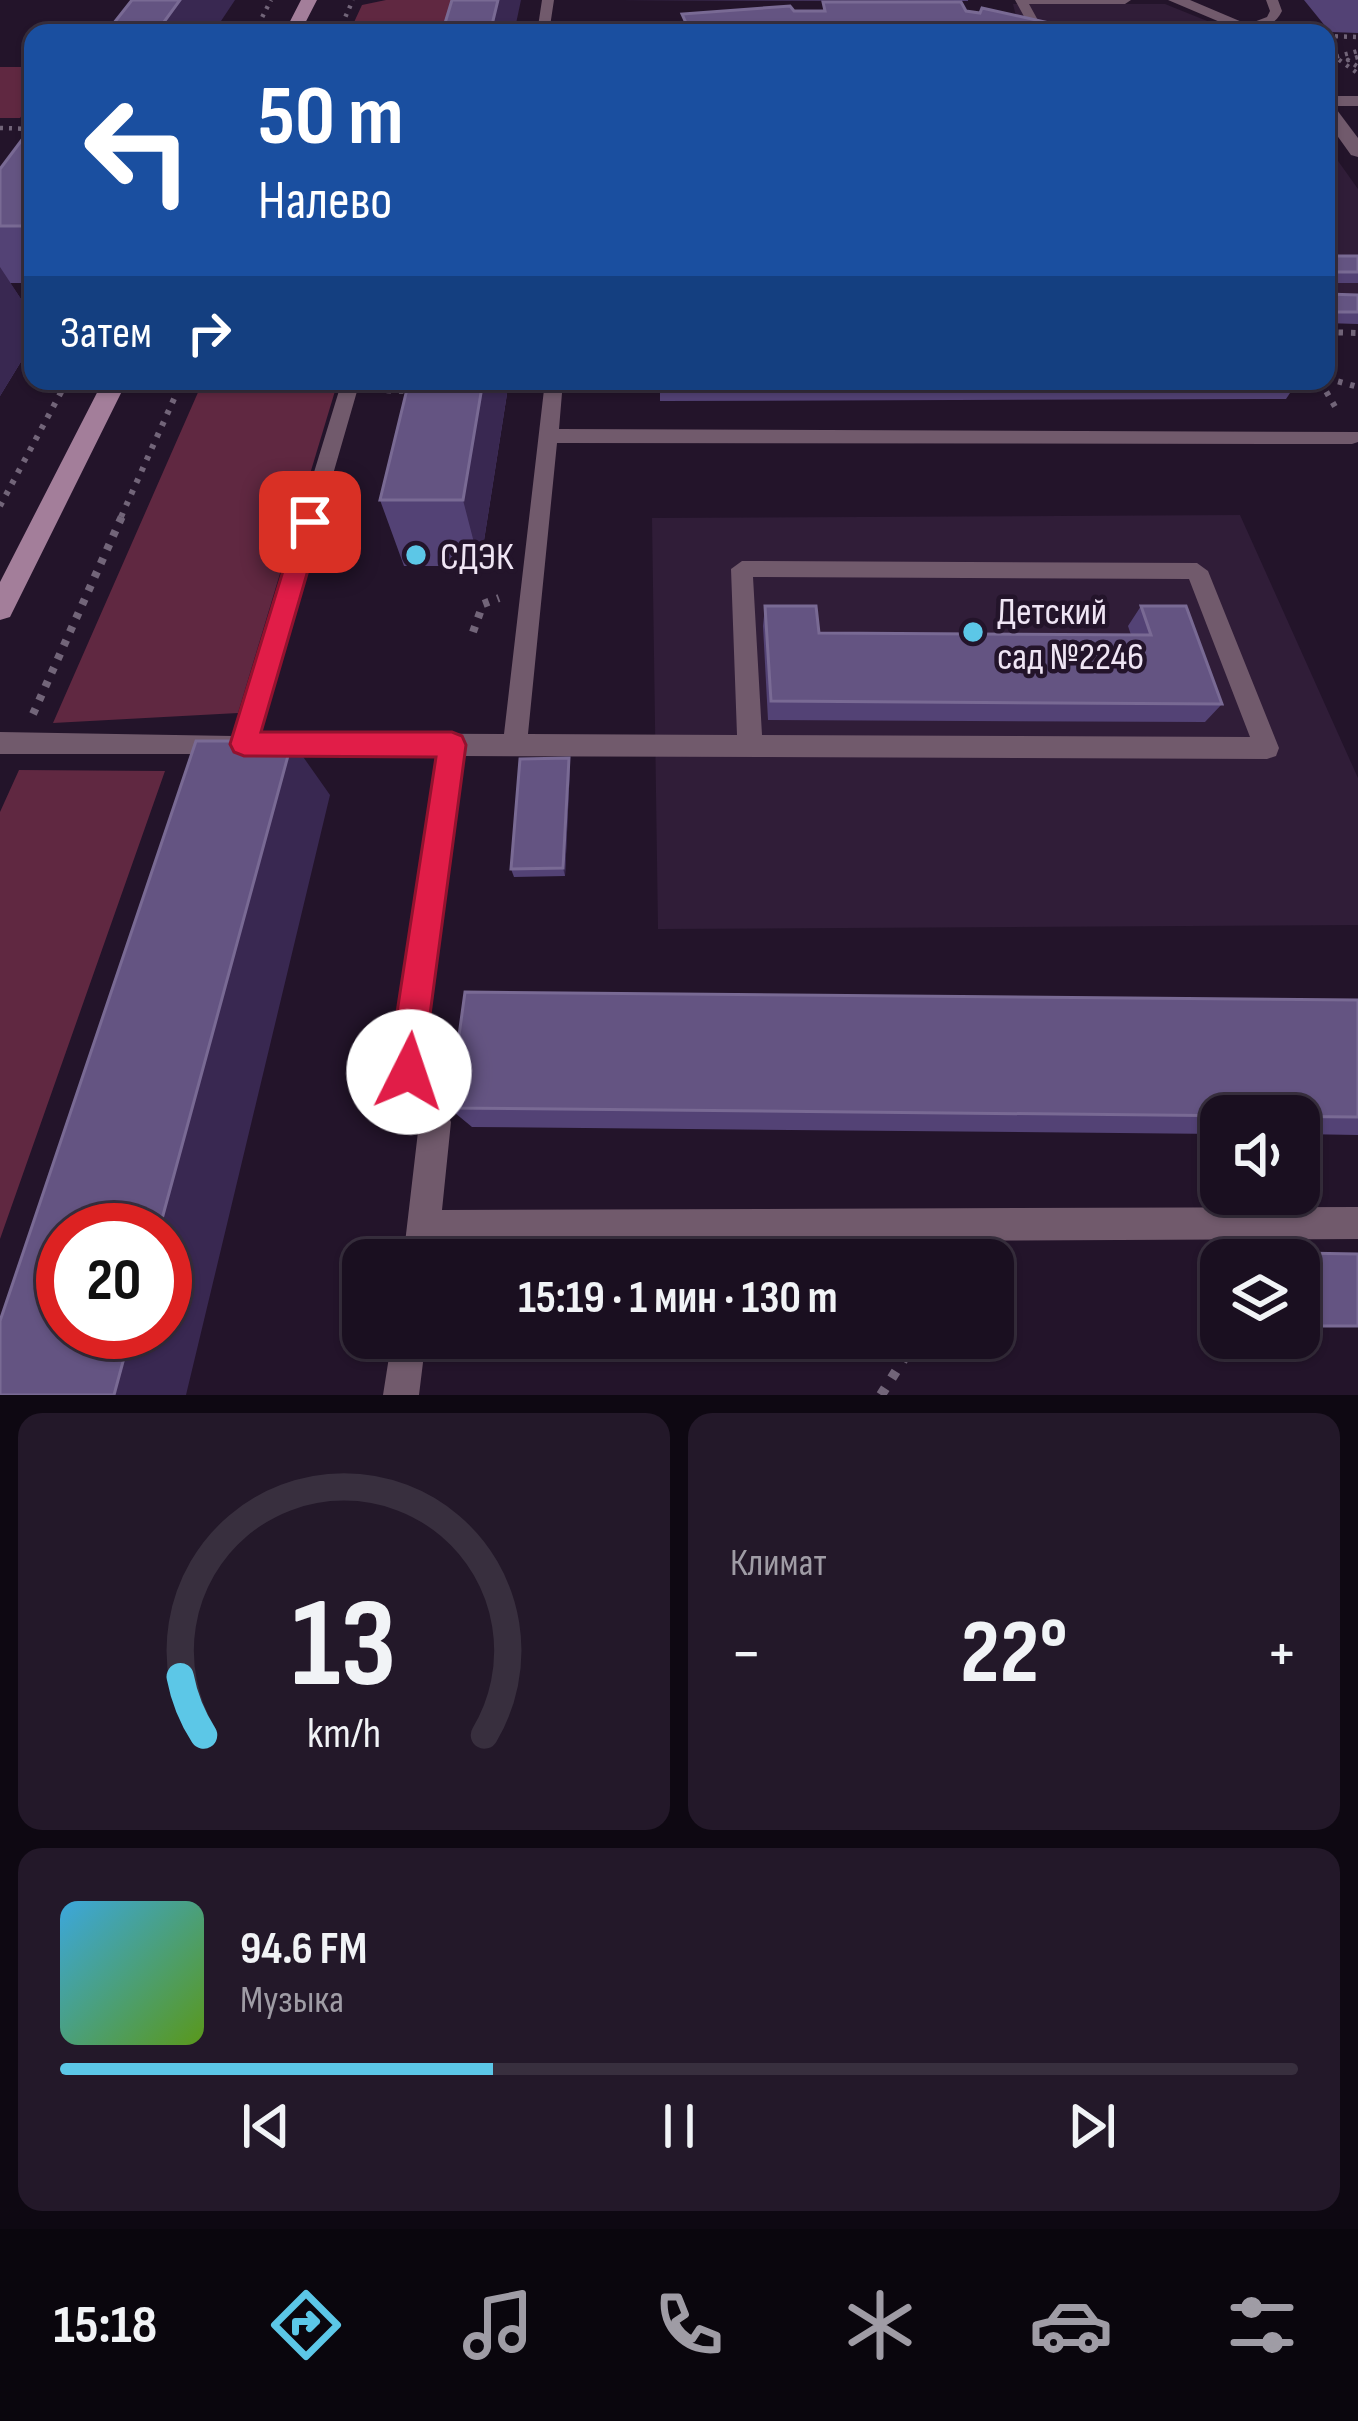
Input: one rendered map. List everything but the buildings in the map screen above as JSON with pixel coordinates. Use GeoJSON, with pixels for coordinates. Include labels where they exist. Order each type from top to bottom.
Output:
{"type":"FeatureCollection","features":[{"type":"Feature","properties":{"kind":"main road"},"geometry":{"type":"LineString","coordinates":[[0,609],[110,390]]}},
{"type":"Feature","properties":{"kind":"street"},"geometry":{"type":"LineString","coordinates":[[1176,0],[1240,24]]}},
{"type":"Feature","properties":{"kind":"street"},"geometry":{"type":"LineString","coordinates":[[1335,117],[1358,151]]}},
{"type":"Feature","properties":{"kind":"lane"},"geometry":{"type":"LineString","coordinates":[[1034,24],[1021,0],[1125,0]]}},
{"type":"Feature","properties":{"kind":"lane"},"geometry":{"type":"LineString","coordinates":[[229,788],[349,390]]}},
{"type":"Feature","properties":{"kind":"lane"},"geometry":{"type":"LineString","coordinates":[[515,745],[553,390]]}},
{"type":"Feature","properties":{"kind":"lane"},"geometry":{"type":"LineString","coordinates":[[548,436],[1352,437]]}},
{"type":"Feature","properties":{"kind":"lane"},"geometry":{"type":"LineString","coordinates":[[10,743],[452,745],[750,746],[891,746],[1267,748],[1197,571],[1077,570],[742,569],[750,746]]}},
{"type":"Feature","properties":{"kind":"lane"},"geometry":{"type":"LineString","coordinates":[[423,1239],[435,1122],[407,1062],[452,745]]}},
{"type":"Feature","properties":{"kind":"lane"},"geometry":{"type":"LineString","coordinates":[[645,1239],[1358,1223]]}},
{"type":"Feature","properties":{"kind":"lane"},"geometry":{"type":"LineString","coordinates":[[401,1395],[406,1359]]}},
{"type":"Feature","properties":{"kind":"path"},"geometry":{"type":"LineString","coordinates":[[352,2],[366,0]]}},
{"type":"Feature","properties":{"kind":"path"},"geometry":{"type":"LineString","coordinates":[[1337,62],[1338,54],[1358,54]]}},
{"type":"Feature","properties":{"kind":"path"},"geometry":{"type":"LineString","coordinates":[[1349,62],[1358,54]]}},
{"type":"Feature","properties":{"kind":"path"},"geometry":{"type":"LineString","coordinates":[[1337,62],[1349,62],[1358,69]]}},
{"type":"Feature","properties":{"kind":"path"},"geometry":{"type":"LineString","coordinates":[[1337,62],[1358,69]]}},
{"type":"Feature","properties":{"kind":"path"},"geometry":{"type":"LineString","coordinates":[[0,506],[62,390]]}},
{"type":"Feature","properties":{"kind":"path"},"geometry":{"type":"LineString","coordinates":[[10,743],[178,390]]}},
{"type":"Feature","properties":{"kind":"path"},"geometry":{"type":"LineString","coordinates":[[407,390],[418,391]]}},
{"type":"Feature","properties":{"kind":"path"},"geometry":{"type":"LineString","coordinates":[[881,1395],[904,1359]]}},
{"type":"Feature","properties":{"kind":"shaded area"},"geometry":{"type":"Polygon","coordinates":[[[386,0],[455,0],[448,24],[353,24],[362,5],[386,0]]]}},
{"type":"Feature","properties":{"kind":"shaded area"},"geometry":{"type":"Polygon","coordinates":[[[1013,4],[1165,4],[1215,24],[1018,24],[1013,4]]]}},
{"type":"Feature","properties":{"kind":"shaded area"},"geometry":{"type":"Polygon","coordinates":[[[0,67],[24,67],[24,113],[20,118],[0,118],[0,67]]]}},
{"type":"Feature","properties":{"kind":"shaded area"},"geometry":{"type":"Polygon","coordinates":[[[1335,157],[1358,189],[1358,324],[1335,323],[1335,157]]]}},
{"type":"Feature","properties":{"kind":"shaded area"},"geometry":{"type":"Polygon","coordinates":[[[199,390],[335,390],[238,713],[53,723],[199,390]]]}},
{"type":"Feature","properties":{"kind":"shaded area","name":"Детский сад №2246"},"geometry":{"type":"Polygon","coordinates":[[[1240,515],[1358,778],[1358,925],[658,929],[652,518],[1240,515]]]}},
{"type":"Feature","properties":{"kind":"shaded area"},"geometry":{"type":"Polygon","coordinates":[[[19,770],[165,771],[0,1239],[0,812],[19,770]]]}},
{"type":"Feature","properties":{"kind":"place","name":"СДЭК"},"geometry":{"type":"Point","coordinates":[416,555]}},
{"type":"Feature","properties":{"kind":"place","name":"Детский сад №2246"},"geometry":{"type":"Point","coordinates":[973,632]}},
{"type":"Feature","properties":{"kind":"route"},"geometry":{"type":"LineString","coordinates":[[310,522],[244,744],[452,745],[409,1072]]}}]}
